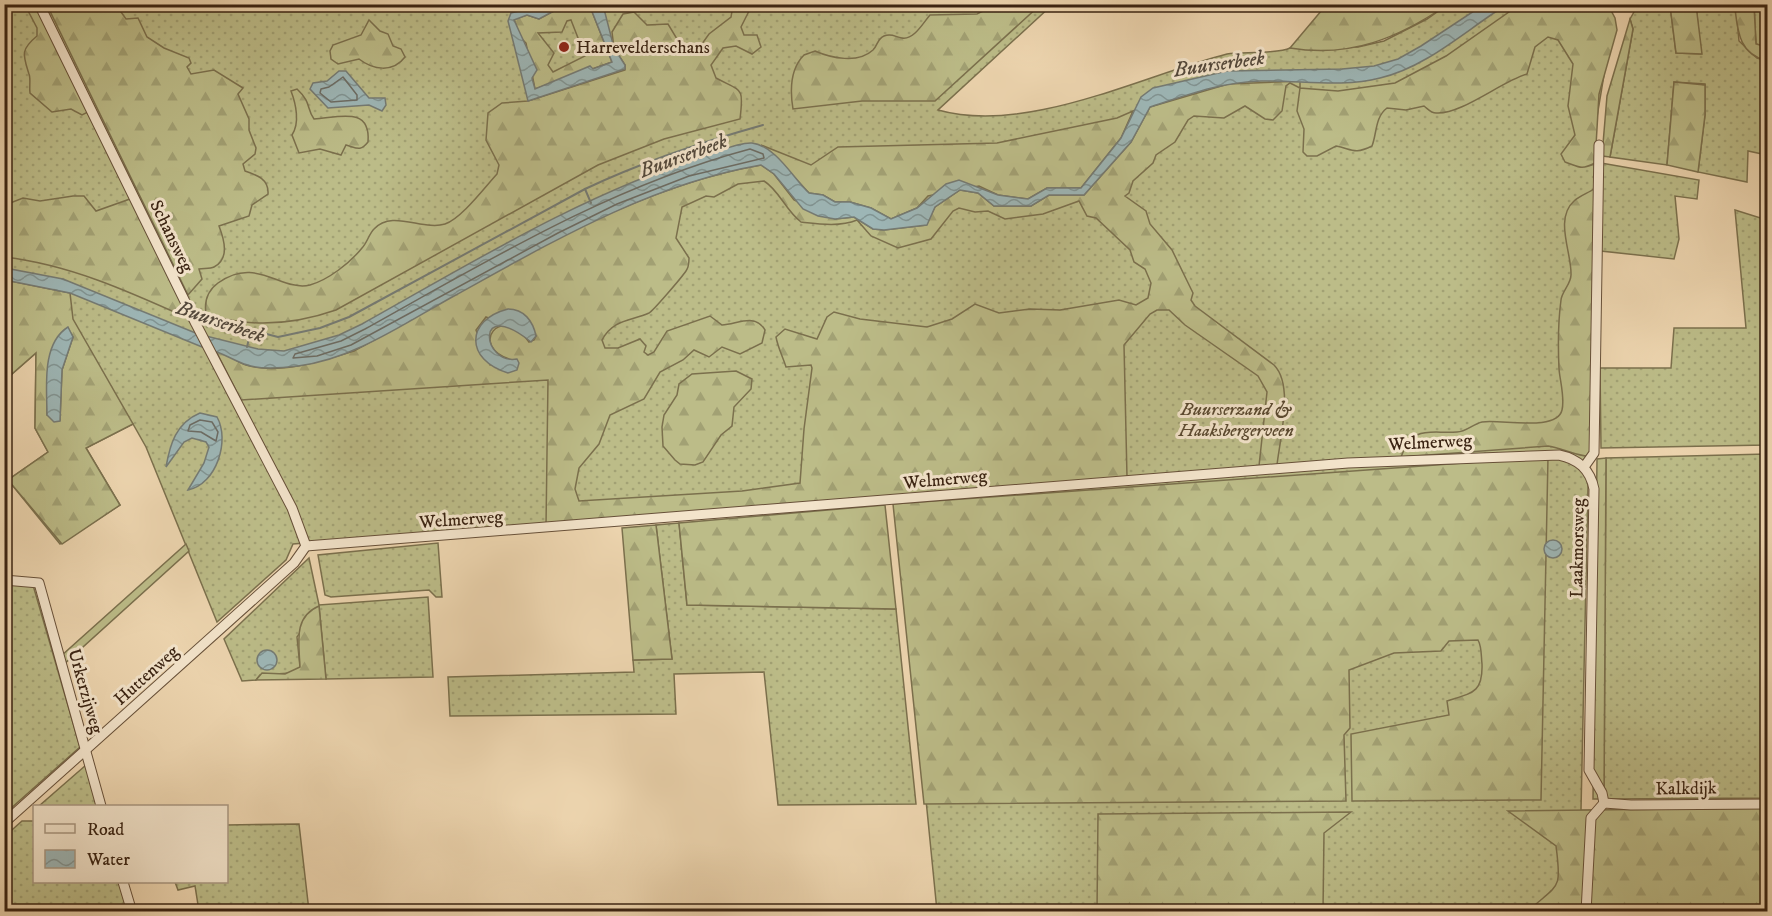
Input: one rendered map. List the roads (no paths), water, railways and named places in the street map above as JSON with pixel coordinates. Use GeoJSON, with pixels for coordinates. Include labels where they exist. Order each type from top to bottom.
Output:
{"type":"FeatureCollection","features":[{"type":"Feature","properties":{"kind":"street","name":"Schansweg"},"geometry":{"type":"LineString","coordinates":[[39,4],[200,331],[292,508],[306,546]]}},
{"type":"Feature","properties":{"kind":"street"},"geometry":{"type":"LineString","coordinates":[[1584,467],[1594,453],[1599,145]]}},
{"type":"Feature","properties":{"kind":"street","name":"Welmerweg"},"geometry":{"type":"LineString","coordinates":[[306,546],[1348,463],[1559,455],[1569,457],[1584,467]]}},
{"type":"Feature","properties":{"kind":"street","name":"Laakmorsweg"},"geometry":{"type":"LineString","coordinates":[[1584,467],[1594,489],[1589,770],[1602,793],[1604,803]]}},
{"type":"Feature","properties":{"kind":"street","name":"Huttenweg"},"geometry":{"type":"LineString","coordinates":[[4,823],[9,816],[86,752],[294,563],[306,546]]}},
{"type":"Feature","properties":{"kind":"street","name":"Urkerzijweg"},"geometry":{"type":"LineString","coordinates":[[4,580],[39,583],[100,805]]}},
{"type":"Feature","properties":{"kind":"street"},"geometry":{"type":"LineString","coordinates":[[1586,912],[1592,818],[1597,808],[1604,803]]}},
{"type":"Feature","properties":{"kind":"street","name":"Kalkdijk"},"geometry":{"type":"LineString","coordinates":[[1604,803],[1767,804]]}},
{"type":"Feature","properties":{"kind":"street"},"geometry":{"type":"LineString","coordinates":[[123,883],[132,912]]}},
{"type":"Feature","properties":{"kind":"water"},"geometry":{"type":"Polygon","coordinates":[[[542,5],[565,5],[539,19],[527,15],[514,20],[537,70],[532,78],[535,89],[590,66],[593,69],[612,62],[591,9],[593,5],[603,5],[614,48],[625,65],[625,69],[528,101],[508,21],[511,13],[542,5]]]}},
{"type":"Feature","properties":{"kind":"water"},"geometry":{"type":"Polygon","coordinates":[[[1483,5],[1506,5],[1430,57],[1397,73],[1351,83],[1261,81],[1232,84],[1150,107],[1131,142],[1084,195],[1049,195],[1031,206],[994,206],[978,193],[960,190],[935,207],[927,225],[884,230],[873,229],[854,217],[835,219],[818,216],[803,209],[774,174],[761,165],[680,186],[603,217],[528,255],[359,348],[319,362],[298,366],[270,368],[250,366],[70,293],[5,280],[5,268],[63,279],[198,334],[258,349],[284,351],[339,335],[362,324],[529,231],[615,190],[734,146],[746,143],[761,145],[784,163],[809,193],[823,195],[835,202],[850,202],[871,208],[891,219],[917,208],[946,184],[959,180],[998,195],[1028,199],[1047,188],[1081,188],[1121,138],[1141,97],[1153,88],[1227,71],[1342,69],[1374,66],[1398,59],[1483,5]]]}},
{"type":"Feature","properties":{"kind":"water"},"geometry":{"type":"Polygon","coordinates":[[[339,71],[346,71],[369,98],[385,98],[386,105],[382,111],[369,105],[328,108],[310,89],[313,83],[327,81],[339,71]]]}},
{"type":"Feature","properties":{"kind":"water"},"geometry":{"type":"Polygon","coordinates":[[[508,309],[519,311],[527,317],[533,325],[536,336],[531,342],[513,330],[500,326],[492,329],[491,344],[496,352],[505,358],[517,359],[519,363],[517,370],[508,373],[494,367],[484,359],[478,350],[476,340],[478,331],[484,322],[494,314],[508,309]]]}},
{"type":"Feature","properties":{"kind":"water"},"geometry":{"type":"Polygon","coordinates":[[[68,327],[73,337],[62,370],[60,421],[54,422],[47,415],[47,367],[53,344],[68,327]]]}},
{"type":"Feature","properties":{"kind":"water"},"geometry":{"type":"Polygon","coordinates":[[[200,413],[217,417],[221,426],[221,449],[218,460],[207,479],[188,490],[204,463],[209,447],[206,442],[192,438],[184,442],[166,467],[170,450],[180,428],[200,413]]]}},
{"type":"Feature","properties":{"kind":"water"},"geometry":{"type":"Polygon","coordinates":[[[1553,540],[1559,543],[1562,549],[1559,555],[1553,558],[1547,555],[1544,549],[1547,543],[1553,540]]]}},
{"type":"Feature","properties":{"kind":"water"},"geometry":{"type":"Polygon","coordinates":[[[267,650],[274,653],[277,660],[274,667],[267,670],[260,667],[257,660],[260,653],[267,650]]]}},
{"type":"Feature","properties":{"kind":"waterway","name":"Buurserbeek"},"geometry":{"type":"LineString","coordinates":[[591,203],[585,189],[607,179],[672,153],[763,125]]}},
{"type":"Feature","properties":{"kind":"waterway","name":"Buurserbeek"},"geometry":{"type":"LineString","coordinates":[[247,347],[251,330],[278,337],[320,328],[349,317],[585,189]]}},
{"type":"Feature","properties":{"kind":"place","name":"Harrevelderschans"},"geometry":{"type":"Point","coordinates":[564,47]}},
{"type":"Feature","properties":{"kind":"park label","name":"Buurserzand & Haaksbergerveen"},"geometry":{"type":"Point","coordinates":[1236,419]}}]}
